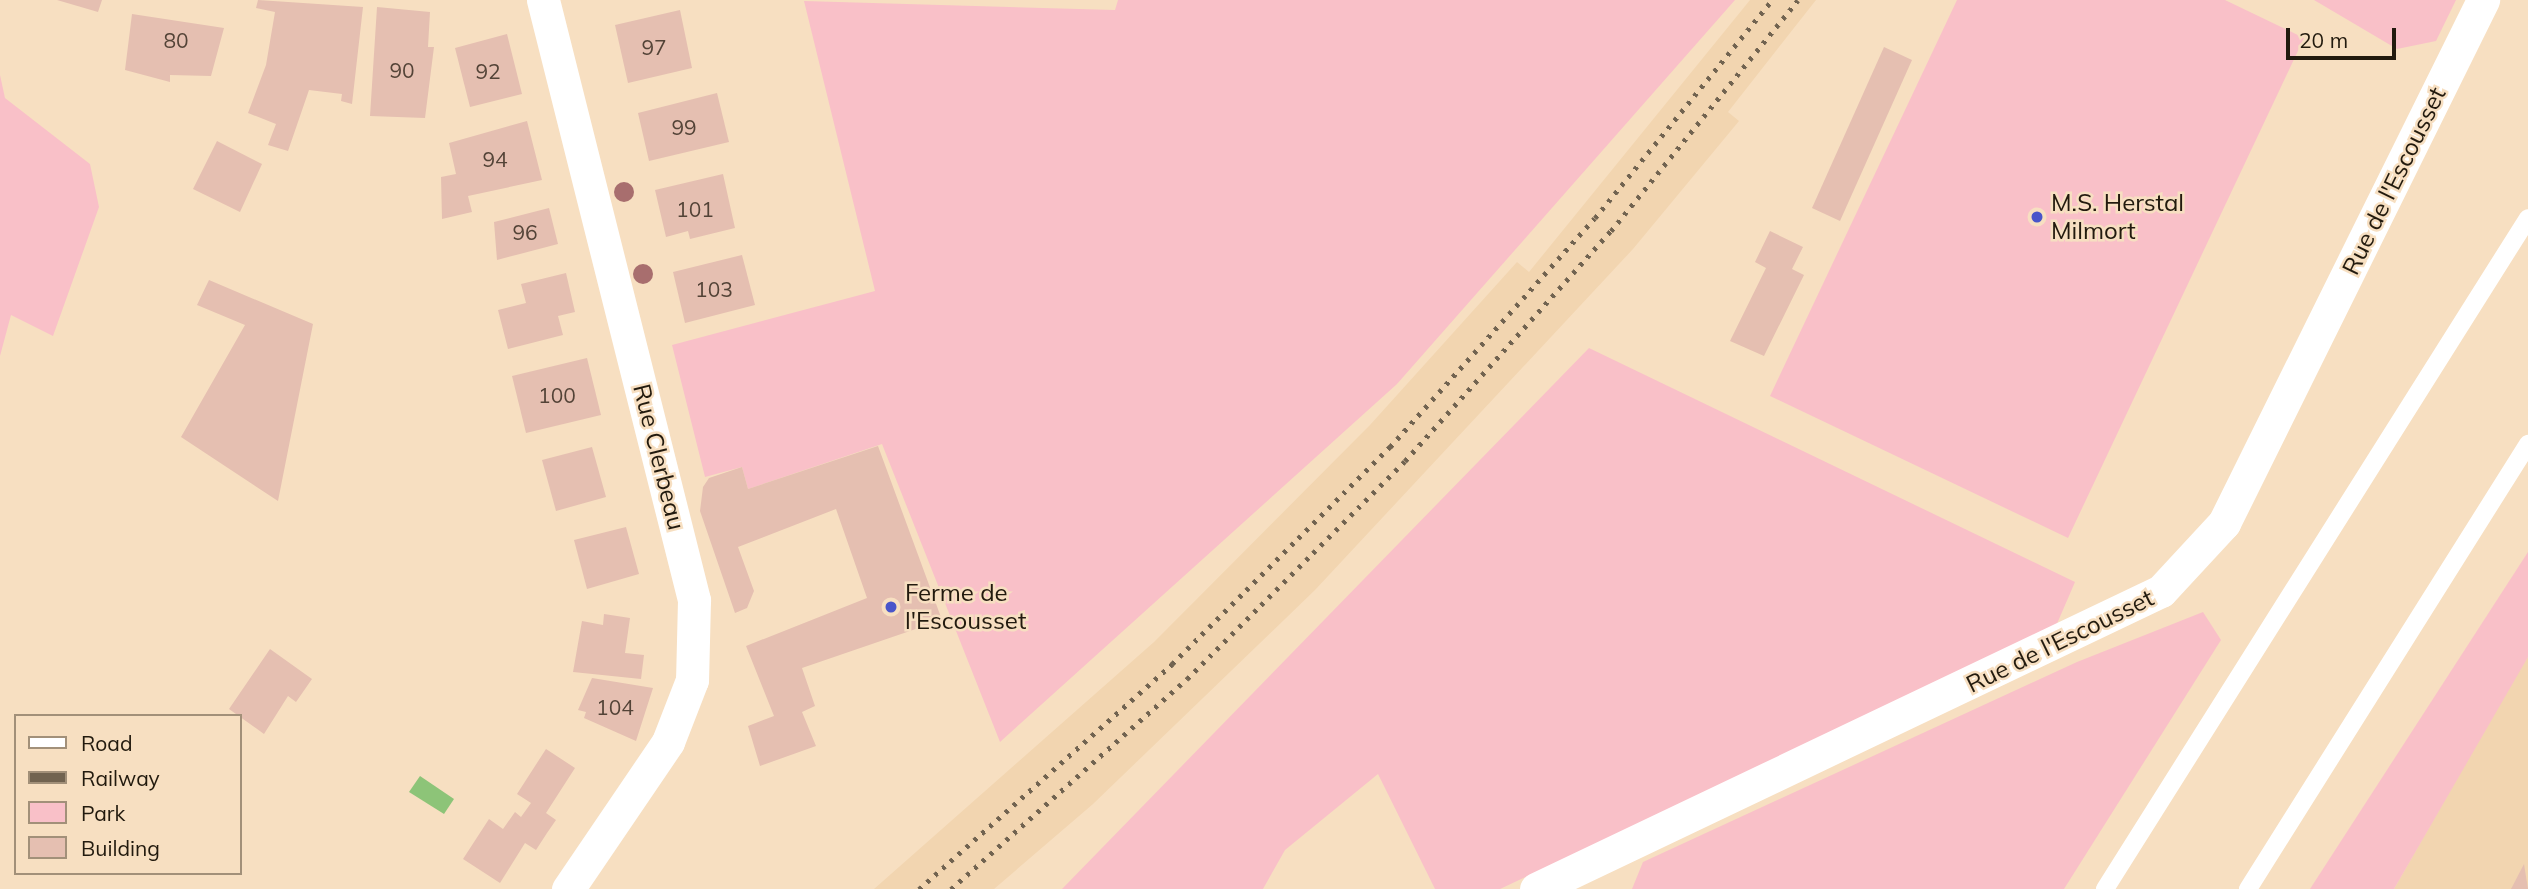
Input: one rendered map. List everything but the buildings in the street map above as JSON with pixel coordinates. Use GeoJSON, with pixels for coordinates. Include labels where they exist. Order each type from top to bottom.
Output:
{"type":"FeatureCollection","features":[{"type":"Feature","properties":{"kind":"street","name":"Rue Clerbeau"},"geometry":{"type":"LineString","coordinates":[[543,0],[694,600],[692,680],[668,742],[568,889]]}},
{"type":"Feature","properties":{"kind":"street","name":"Rue de l'Escousset"},"geometry":{"type":"LineString","coordinates":[[1536,889],[2126,612],[2186,568],[2224,523],[2483,0]]}},
{"type":"Feature","properties":{"kind":"lane"},"geometry":{"type":"LineString","coordinates":[[2105,889],[2528,218]]}},
{"type":"Feature","properties":{"kind":"lane"},"geometry":{"type":"LineString","coordinates":[[2248,889],[2528,444]]}},
{"type":"Feature","properties":{"kind":"shaded area"},"geometry":{"type":"Polygon","coordinates":[[[1750,0],[1816,0],[1728,112],[1739,121],[1633,249],[1315,590],[1093,804],[994,889],[874,889],[1154,642],[1370,425],[1517,262],[1529,272],[1750,0]]]}},
{"type":"Feature","properties":{"kind":"shaded area"},"geometry":{"type":"Polygon","coordinates":[[[2528,657],[2528,889],[2394,889],[2520,668],[2528,657]]]}},
{"type":"Feature","properties":{"kind":"shaded area"},"geometry":{"type":"Polygon","coordinates":[[[420,776],[454,799],[444,814],[409,792],[420,776]]]}},
{"type":"Feature","properties":{"kind":"green space"},"geometry":{"type":"Polygon","coordinates":[[[1118,0],[1735,0],[1397,384],[1000,742],[882,444],[748,489],[742,467],[705,477],[672,345],[875,291],[804,1],[1115,10],[1118,0]]]}},
{"type":"Feature","properties":{"kind":"green space","name":"M.S. Herstal Milmort"},"geometry":{"type":"Polygon","coordinates":[[[1957,0],[2225,0],[2304,38],[2068,538],[1770,396],[1957,0]]]}},
{"type":"Feature","properties":{"kind":"green space"},"geometry":{"type":"Polygon","coordinates":[[[2314,0],[2456,0],[2436,41],[2397,49],[2314,0]]]}},
{"type":"Feature","properties":{"kind":"green space"},"geometry":{"type":"Polygon","coordinates":[[[0,75],[5,98],[90,164],[99,207],[53,336],[11,315],[0,356],[0,75]]]}},
{"type":"Feature","properties":{"kind":"green space"},"geometry":{"type":"Polygon","coordinates":[[[1589,348],[2075,582],[2056,626],[1500,889],[1435,889],[1378,774],[1285,850],[1263,889],[1062,889],[1589,348]]]}},
{"type":"Feature","properties":{"kind":"green space"},"geometry":{"type":"Polygon","coordinates":[[[2528,552],[2528,657],[2394,889],[2310,889],[2528,552]]]}},
{"type":"Feature","properties":{"kind":"green space"},"geometry":{"type":"Polygon","coordinates":[[[2203,612],[2221,640],[2064,889],[1632,889],[1643,862],[2077,662],[2203,612]]]}},
{"type":"Feature","properties":{"kind":"railway"},"geometry":{"type":"LineString","coordinates":[[919,889],[1172,664],[1390,447],[1595,218],[1772,0]]}},
{"type":"Feature","properties":{"kind":"railway"},"geometry":{"type":"LineString","coordinates":[[951,889],[1187,679],[1405,461],[1611,231],[1798,0]]}},
{"type":"Feature","properties":{"kind":"place","name":"M.S. Herstal Milmort"},"geometry":{"type":"Point","coordinates":[2037,217]}},
{"type":"Feature","properties":{"kind":"place","name":"Ferme de l'Escousset"},"geometry":{"type":"Point","coordinates":[891,607]}}]}
